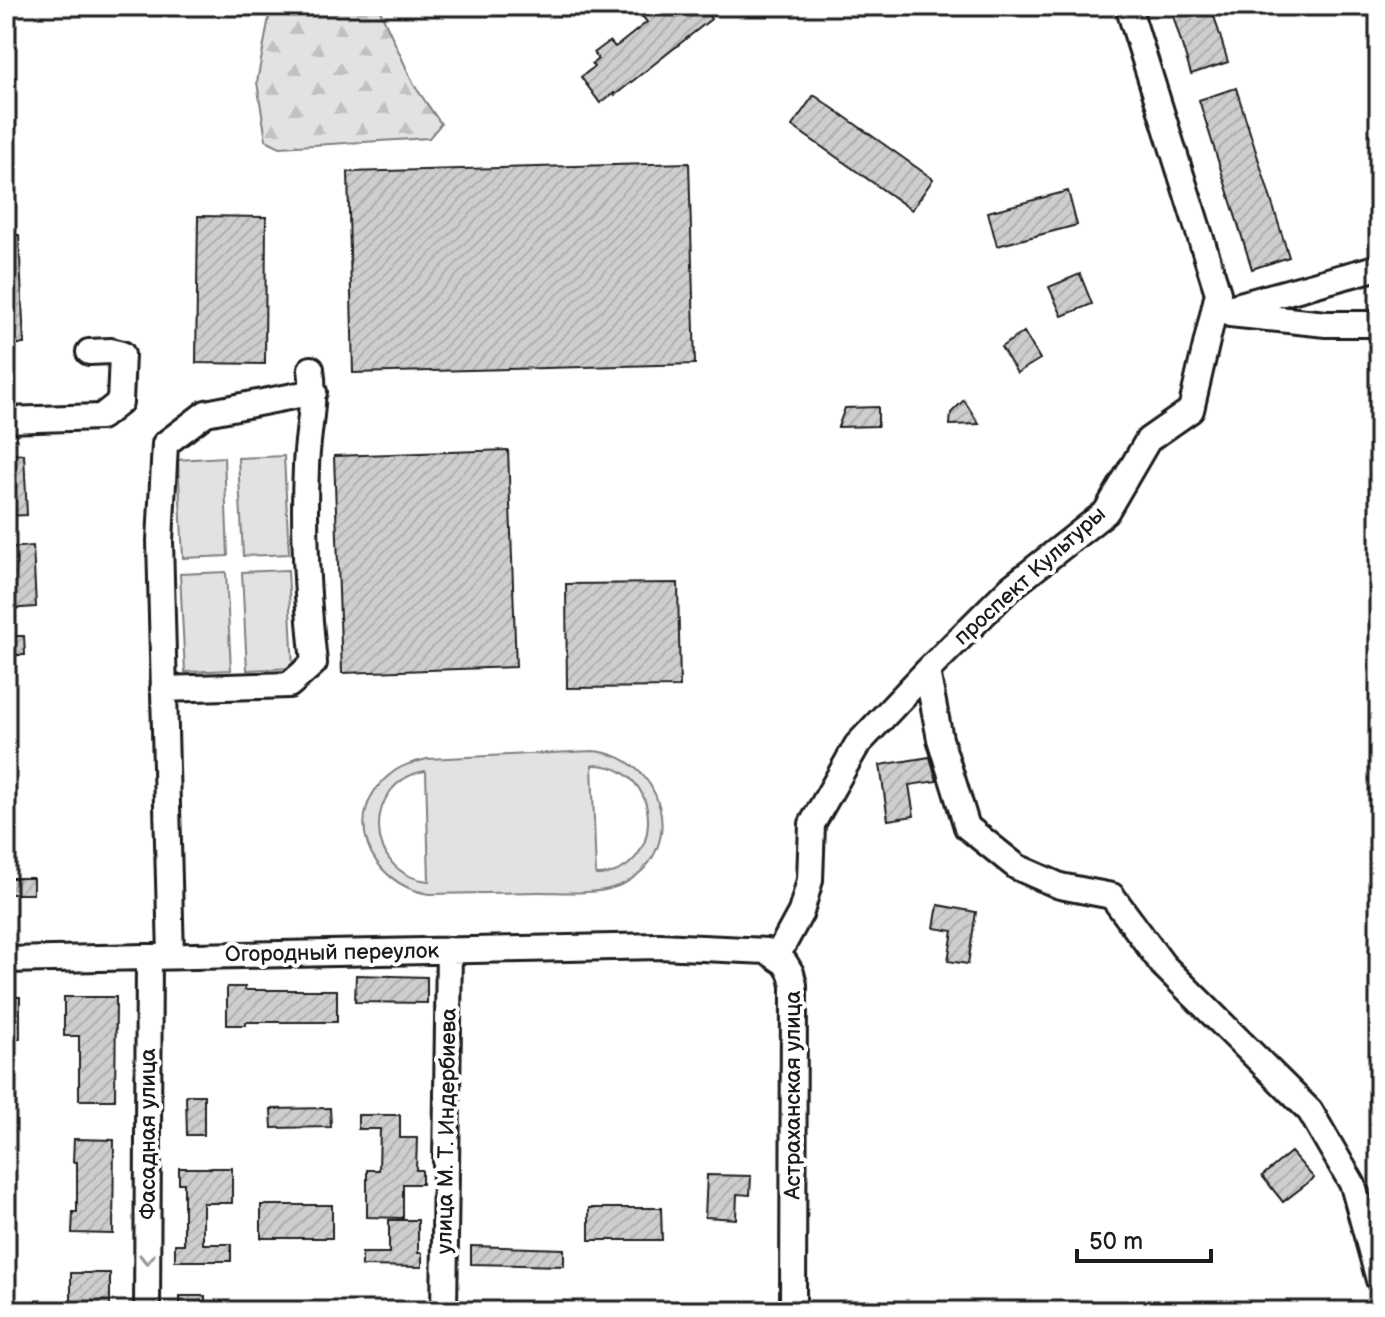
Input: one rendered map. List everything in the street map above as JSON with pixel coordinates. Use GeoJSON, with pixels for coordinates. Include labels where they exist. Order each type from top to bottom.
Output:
{"type":"FeatureCollection","features":[{"type":"Feature","properties":{"kind":"street","name":"проспект Культуры"},"geometry":{"type":"LineString","coordinates":[[777,956],[801,912],[810,880],[812,824],[857,745],[1009,589],[1106,512],[1148,440],[1191,410],[1218,293],[1128,6]]}},
{"type":"Feature","properties":{"kind":"street"},"geometry":{"type":"LineString","coordinates":[[1214,312],[1379,267]]}},
{"type":"Feature","properties":{"kind":"street"},"geometry":{"type":"LineString","coordinates":[[1214,312],[1326,324],[1379,324]]}},
{"type":"Feature","properties":{"kind":"street"},"geometry":{"type":"LineString","coordinates":[[6,420],[101,417],[120,402],[122,354],[89,352]]}},
{"type":"Feature","properties":{"kind":"street","name":"Фасадная улица"},"geometry":{"type":"LineString","coordinates":[[147,1311],[160,956],[163,689],[160,541],[165,444],[206,413],[312,381],[306,465],[306,584],[314,663],[289,685],[163,689]]}},
{"type":"Feature","properties":{"kind":"street"},"geometry":{"type":"LineString","coordinates":[[927,671],[940,739],[967,827],[1017,867],[1060,886],[1112,896],[1163,965],[1310,1111],[1353,1185],[1379,1280]]}},
{"type":"Feature","properties":{"kind":"street","name":"Огородный переулок"},"geometry":{"type":"LineString","coordinates":[[6,960],[659,946],[767,951],[777,956]]}},
{"type":"Feature","properties":{"kind":"street","name":"улица М. Т. Индербиева"},"geometry":{"type":"LineString","coordinates":[[444,1311],[449,950]]}},
{"type":"Feature","properties":{"kind":"street","name":"Астраханская улица"},"geometry":{"type":"LineString","coordinates":[[777,956],[791,973],[794,985],[793,1311]]}},
{"type":"Feature","properties":{"kind":"green space"},"geometry":{"type":"Polygon","coordinates":[[[271,6],[378,6],[414,85],[441,124],[429,138],[280,147],[266,140],[257,82],[271,6]]]}},
{"type":"Feature","properties":{"kind":"green space"},"geometry":{"type":"Polygon","coordinates":[[[284,456],[289,554],[243,556],[238,458],[284,456]]]}},
{"type":"Feature","properties":{"kind":"green space"},"geometry":{"type":"Polygon","coordinates":[[[224,457],[228,556],[183,558],[178,460],[224,457]]]}},
{"type":"Feature","properties":{"kind":"green space"},"geometry":{"type":"Polygon","coordinates":[[[288,570],[293,668],[247,670],[242,572],[288,570]]]}},
{"type":"Feature","properties":{"kind":"green space"},"geometry":{"type":"Polygon","coordinates":[[[226,572],[231,670],[185,672],[180,574],[226,572]]]}},
{"type":"Feature","properties":{"kind":"green space"},"geometry":{"type":"Polygon","coordinates":[[[593,751],[617,757],[637,769],[651,786],[659,806],[661,828],[657,849],[645,868],[625,883],[605,890],[429,894],[408,888],[377,862],[364,826],[367,807],[376,789],[392,773],[427,759],[593,751]],[[592,765],[596,875],[619,870],[635,858],[645,840],[648,820],[644,799],[634,782],[616,769],[592,765]],[[426,772],[404,779],[390,792],[381,809],[379,828],[383,846],[392,863],[408,875],[429,881],[426,772]]]}},
{"type":"Feature","properties":{"kind":"building"},"geometry":{"type":"Polygon","coordinates":[[[655,6],[702,6],[711,19],[615,95],[600,103],[581,77],[594,67],[592,64],[598,59],[594,53],[610,41],[615,47],[622,42],[647,22],[642,16],[655,6]]]}},
{"type":"Feature","properties":{"kind":"building"},"geometry":{"type":"Polygon","coordinates":[[[1170,6],[1211,6],[1228,62],[1191,74],[1170,6]]]}},
{"type":"Feature","properties":{"kind":"building"},"geometry":{"type":"Polygon","coordinates":[[[1236,88],[1289,257],[1252,269],[1199,100],[1236,88]]]}},
{"type":"Feature","properties":{"kind":"building"},"geometry":{"type":"Polygon","coordinates":[[[814,95],[933,179],[912,210],[792,126],[814,95]]]}},
{"type":"Feature","properties":{"kind":"building"},"geometry":{"type":"Polygon","coordinates":[[[689,163],[695,364],[353,373],[348,172],[689,163]]]}},
{"type":"Feature","properties":{"kind":"building"},"geometry":{"type":"Polygon","coordinates":[[[1068,191],[1077,225],[997,246],[988,212],[1068,191]]]}},
{"type":"Feature","properties":{"kind":"building"},"geometry":{"type":"Polygon","coordinates":[[[198,216],[266,217],[265,364],[196,363],[198,216]]]}},
{"type":"Feature","properties":{"kind":"building"},"geometry":{"type":"Polygon","coordinates":[[[6,235],[19,235],[24,344],[6,344],[6,235]]]}},
{"type":"Feature","properties":{"kind":"building"},"geometry":{"type":"Polygon","coordinates":[[[1080,274],[1092,304],[1062,316],[1049,287],[1080,274]]]}},
{"type":"Feature","properties":{"kind":"building"},"geometry":{"type":"Polygon","coordinates":[[[1024,332],[1040,359],[1017,373],[1001,347],[1024,332]]]}},
{"type":"Feature","properties":{"kind":"building"},"geometry":{"type":"Polygon","coordinates":[[[964,400],[979,424],[950,425],[951,413],[964,400]]]}},
{"type":"Feature","properties":{"kind":"building"},"geometry":{"type":"Polygon","coordinates":[[[878,407],[878,426],[838,427],[845,408],[878,407]]]}},
{"type":"Feature","properties":{"kind":"building"},"geometry":{"type":"Polygon","coordinates":[[[508,450],[516,667],[342,673],[334,456],[508,450]]]}},
{"type":"Feature","properties":{"kind":"building"},"geometry":{"type":"Polygon","coordinates":[[[24,454],[27,515],[6,516],[6,455],[24,454]]]}},
{"type":"Feature","properties":{"kind":"building"},"geometry":{"type":"Polygon","coordinates":[[[33,546],[36,607],[6,609],[6,548],[33,546]]]}},
{"type":"Feature","properties":{"kind":"building"},"geometry":{"type":"Polygon","coordinates":[[[678,583],[680,687],[567,688],[566,584],[678,583]]]}},
{"type":"Feature","properties":{"kind":"building"},"geometry":{"type":"Polygon","coordinates":[[[6,636],[24,636],[25,655],[6,655],[6,636]]]}},
{"type":"Feature","properties":{"kind":"building"},"geometry":{"type":"Polygon","coordinates":[[[930,757],[937,781],[909,785],[914,816],[888,820],[880,765],[930,757]]]}},
{"type":"Feature","properties":{"kind":"building"},"geometry":{"type":"Polygon","coordinates":[[[7,878],[33,878],[33,894],[7,894],[7,878]]]}},
{"type":"Feature","properties":{"kind":"building"},"geometry":{"type":"Polygon","coordinates":[[[938,905],[976,912],[968,964],[948,961],[953,931],[934,928],[938,905]]]}},
{"type":"Feature","properties":{"kind":"building"},"geometry":{"type":"Polygon","coordinates":[[[356,975],[427,977],[427,1003],[355,1002],[356,975]]]}},
{"type":"Feature","properties":{"kind":"building"},"geometry":{"type":"Polygon","coordinates":[[[227,987],[245,987],[245,990],[337,990],[337,1022],[246,1022],[246,1025],[227,1025],[227,987]]]}},
{"type":"Feature","properties":{"kind":"building"},"geometry":{"type":"Polygon","coordinates":[[[6,997],[20,997],[20,1039],[6,1039],[6,997]]]}},
{"type":"Feature","properties":{"kind":"building"},"geometry":{"type":"Polygon","coordinates":[[[64,997],[116,997],[115,1100],[79,1100],[79,1036],[64,1036],[64,997]]]}},
{"type":"Feature","properties":{"kind":"building"},"geometry":{"type":"Polygon","coordinates":[[[186,1095],[204,1095],[204,1135],[187,1135],[186,1095]]]}},
{"type":"Feature","properties":{"kind":"building"},"geometry":{"type":"Polygon","coordinates":[[[330,1108],[331,1127],[272,1128],[271,1109],[330,1108]]]}},
{"type":"Feature","properties":{"kind":"building"},"geometry":{"type":"Polygon","coordinates":[[[358,1115],[400,1115],[400,1138],[417,1138],[416,1170],[422,1170],[422,1184],[403,1184],[403,1218],[367,1217],[367,1170],[379,1170],[380,1129],[358,1129],[358,1115]]]}},
{"type":"Feature","properties":{"kind":"building"},"geometry":{"type":"Polygon","coordinates":[[[74,1139],[114,1140],[113,1234],[72,1233],[73,1212],[77,1212],[74,1139]]]}},
{"type":"Feature","properties":{"kind":"building"},"geometry":{"type":"Polygon","coordinates":[[[1291,1152],[1314,1178],[1283,1202],[1262,1176],[1291,1152]]]}},
{"type":"Feature","properties":{"kind":"building"},"geometry":{"type":"Polygon","coordinates":[[[179,1168],[232,1168],[232,1203],[203,1203],[203,1244],[231,1244],[231,1261],[175,1261],[175,1244],[184,1244],[184,1183],[179,1183],[179,1168]]]}},
{"type":"Feature","properties":{"kind":"building"},"geometry":{"type":"Polygon","coordinates":[[[707,1175],[751,1176],[750,1195],[737,1194],[736,1219],[705,1217],[707,1175]]]}},
{"type":"Feature","properties":{"kind":"building"},"geometry":{"type":"Polygon","coordinates":[[[261,1205],[332,1205],[332,1238],[261,1238],[261,1205]]]}},
{"type":"Feature","properties":{"kind":"building"},"geometry":{"type":"Polygon","coordinates":[[[589,1208],[661,1208],[662,1240],[589,1240],[589,1208]]]}},
{"type":"Feature","properties":{"kind":"building"},"geometry":{"type":"Polygon","coordinates":[[[389,1220],[418,1220],[418,1253],[422,1253],[422,1267],[362,1266],[362,1253],[389,1253],[389,1220]]]}},
{"type":"Feature","properties":{"kind":"building"},"geometry":{"type":"Polygon","coordinates":[[[471,1246],[564,1249],[564,1266],[471,1264],[471,1246]]]}},
{"type":"Feature","properties":{"kind":"building"},"geometry":{"type":"Polygon","coordinates":[[[71,1273],[110,1273],[110,1311],[71,1311],[71,1273]]]}},
{"type":"Feature","properties":{"kind":"building"},"geometry":{"type":"Polygon","coordinates":[[[180,1296],[205,1296],[205,1311],[180,1311],[180,1296]]]}}]}
